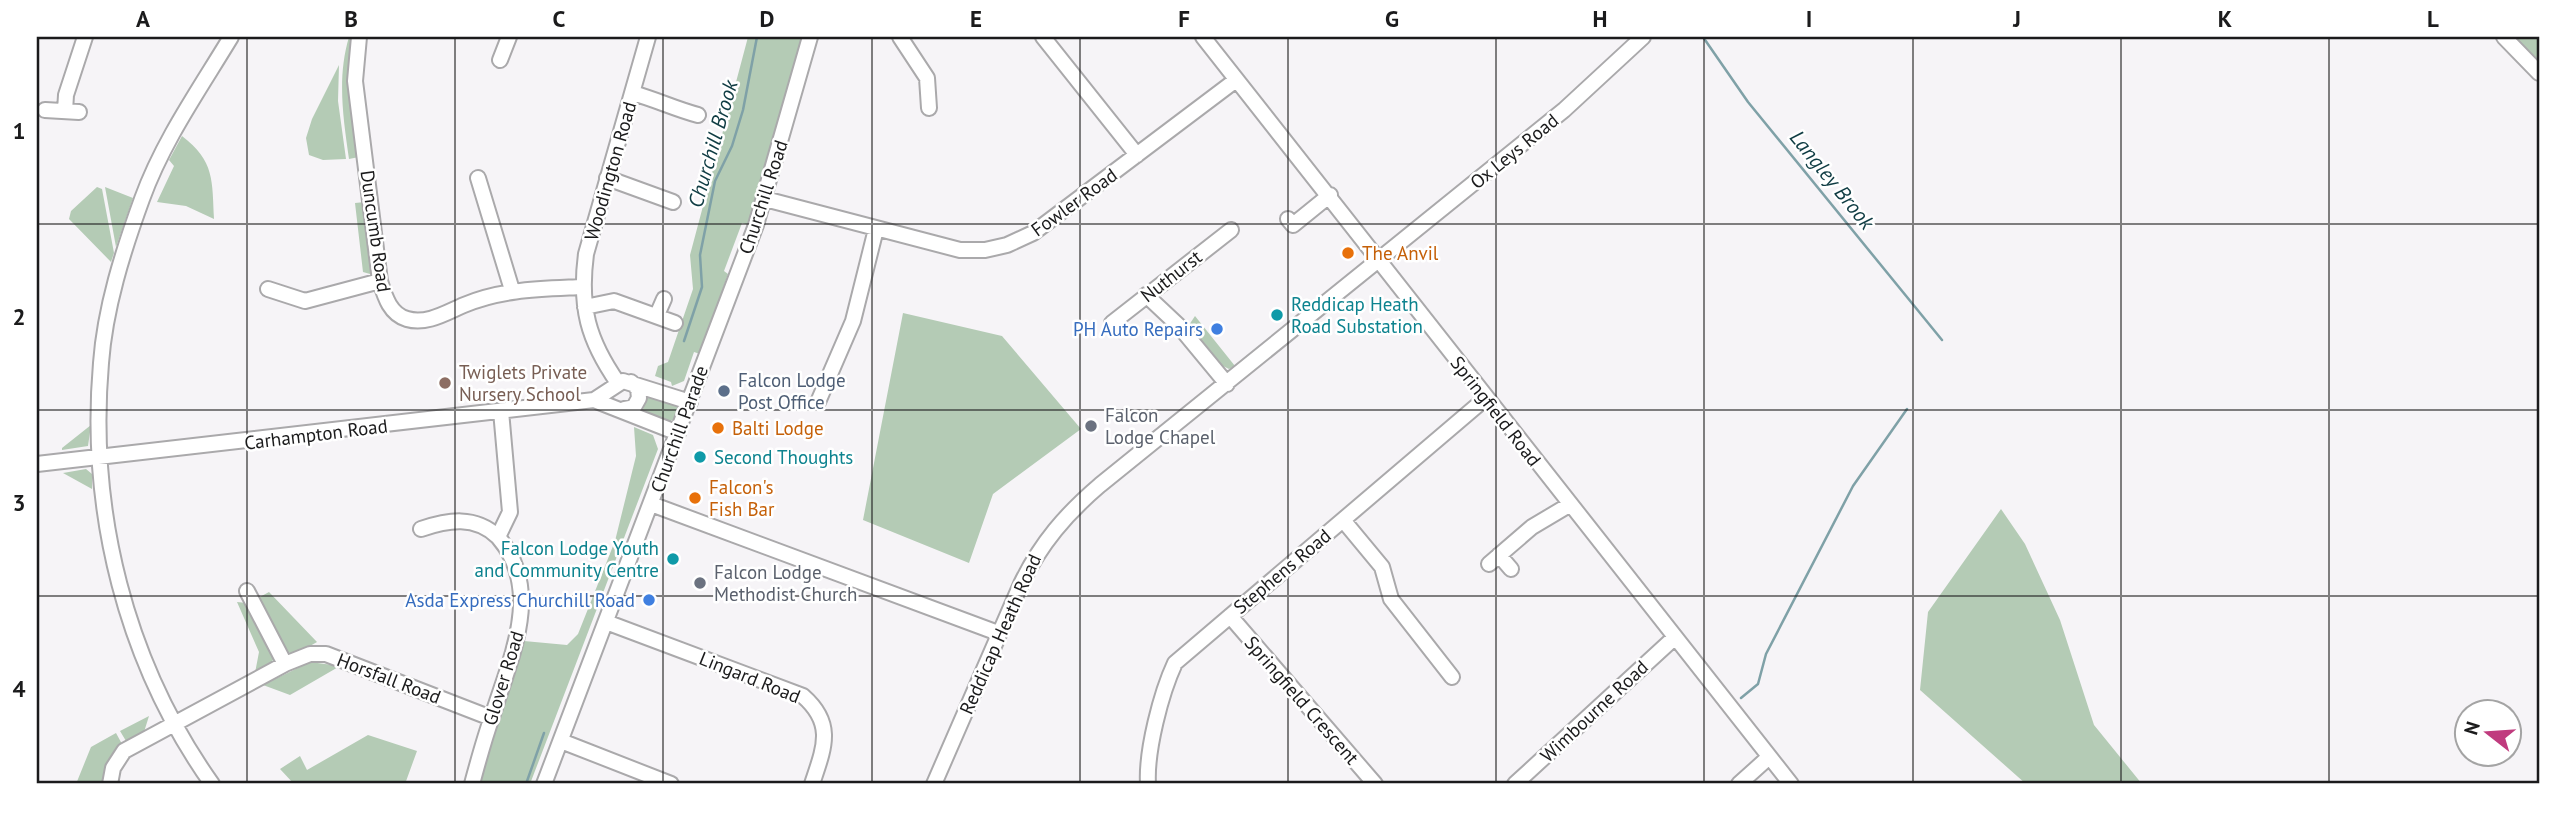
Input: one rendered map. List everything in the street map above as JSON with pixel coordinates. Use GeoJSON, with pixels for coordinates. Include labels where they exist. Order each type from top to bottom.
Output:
{"type":"FeatureCollection","features":[{"type":"Feature","properties":{"kind":"street"},"geometry":{"type":"LineString","coordinates":[[212,784],[173,723],[148,671],[117,579],[99,458],[101,363],[107,317],[142,198],[159,158],[231,37]]}},
{"type":"Feature","properties":{"kind":"street","name":"Duncumb Road"},"geometry":{"type":"LineString","coordinates":[[359,37],[355,81],[380,281],[388,304],[396,313],[418,320],[435,318],[466,304],[512,290],[582,287]]}},
{"type":"Feature","properties":{"kind":"street"},"geometry":{"type":"LineString","coordinates":[[500,60],[509,37]]}},
{"type":"Feature","properties":{"kind":"street","name":"Woodington Road"},"geometry":{"type":"LineString","coordinates":[[585,307],[582,287],[586,254],[648,37]]}},
{"type":"Feature","properties":{"kind":"street","name":"Churchill Road"},"geometry":{"type":"LineString","coordinates":[[707,355],[765,199],[810,37]]}},
{"type":"Feature","properties":{"kind":"street"},"geometry":{"type":"LineString","coordinates":[[900,37],[927,78],[929,108]]}},
{"type":"Feature","properties":{"kind":"street"},"geometry":{"type":"LineString","coordinates":[[1043,37],[1138,155]]}},
{"type":"Feature","properties":{"kind":"street","name":"Springfield Road"},"geometry":{"type":"LineString","coordinates":[[1203,37],[1330,195],[1569,506],[1791,784]]}},
{"type":"Feature","properties":{"kind":"street","name":"Ox Leys Road"},"geometry":{"type":"LineString","coordinates":[[1380,260],[1564,110],[1643,37]]}},
{"type":"Feature","properties":{"kind":"street"},"geometry":{"type":"LineString","coordinates":[[2504,37],[2539,73]]}},
{"type":"Feature","properties":{"kind":"street"},"geometry":{"type":"LineString","coordinates":[[46,110],[72,111],[66,95],[82,38]]}},
{"type":"Feature","properties":{"kind":"street","name":"Fowler Road"},"geometry":{"type":"LineString","coordinates":[[765,199],[960,250],[985,250],[1007,245],[1033,233],[1069,209],[1237,80]]}},
{"type":"Feature","properties":{"kind":"street"},"geometry":{"type":"LineString","coordinates":[[632,93],[649,97],[665,107],[698,115]]}},
{"type":"Feature","properties":{"kind":"street"},"geometry":{"type":"LineString","coordinates":[[478,178],[512,290]]}},
{"type":"Feature","properties":{"kind":"street"},"geometry":{"type":"LineString","coordinates":[[607,178],[658,189],[673,202]]}},
{"type":"Feature","properties":{"kind":"street"},"geometry":{"type":"LineString","coordinates":[[1288,219],[1293,225],[1330,195]]}},
{"type":"Feature","properties":{"kind":"street"},"geometry":{"type":"LineString","coordinates":[[818,402],[853,320],[876,229]]}},
{"type":"Feature","properties":{"kind":"street","name":"Nuthurst"},"geometry":{"type":"LineString","coordinates":[[1112,323],[1231,230]]}},
{"type":"Feature","properties":{"kind":"street","name":"Reddicap Heath Road"},"geometry":{"type":"LineString","coordinates":[[934,784],[998,633],[1037,552],[1062,519],[1380,260]]}},
{"type":"Feature","properties":{"kind":"street"},"geometry":{"type":"LineString","coordinates":[[268,289],[305,301],[380,281]]}},
{"type":"Feature","properties":{"kind":"street"},"geometry":{"type":"LineString","coordinates":[[1146,295],[1179,326],[1227,384]]}},
{"type":"Feature","properties":{"kind":"street"},"geometry":{"type":"LineString","coordinates":[[657,315],[663,299]]}},
{"type":"Feature","properties":{"kind":"street"},"geometry":{"type":"LineString","coordinates":[[621,384],[611,399],[620,408],[634,407],[639,398],[638,389],[621,384],[595,349],[585,307],[614,301],[675,323]]}},
{"type":"Feature","properties":{"kind":"street","name":"Churchill Parade"},"geometry":{"type":"LineString","coordinates":[[651,504],[707,355]]}},
{"type":"Feature","properties":{"kind":"street"},"geometry":{"type":"LineString","coordinates":[[621,384],[690,402]]}},
{"type":"Feature","properties":{"kind":"street","name":"Carhampton Road"},"geometry":{"type":"LineString","coordinates":[[594,400],[621,384]]}},
{"type":"Feature","properties":{"kind":"street","name":"Stephens Road"},"geometry":{"type":"LineString","coordinates":[[1148,784],[1150,756],[1172,669],[1182,655],[1486,398]]}},
{"type":"Feature","properties":{"kind":"street","name":"Carhampton Road"},"geometry":{"type":"LineString","coordinates":[[37,464],[594,400],[678,433]]}},
{"type":"Feature","properties":{"kind":"street"},"geometry":{"type":"LineString","coordinates":[[421,529],[463,520],[490,530],[498,537],[510,512],[501,411]]}},
{"type":"Feature","properties":{"kind":"street"},"geometry":{"type":"LineString","coordinates":[[544,784],[651,504],[998,633]]}},
{"type":"Feature","properties":{"kind":"street"},"geometry":{"type":"LineString","coordinates":[[1511,569],[1494,559],[1532,527],[1569,506]]}},
{"type":"Feature","properties":{"kind":"street"},"geometry":{"type":"LineString","coordinates":[[1343,520],[1382,567],[1391,599],[1444,672]]}},
{"type":"Feature","properties":{"kind":"street","name":"Glover Road"},"geometry":{"type":"LineString","coordinates":[[472,784],[518,638],[522,609],[516,573],[507,548],[498,537]]}},
{"type":"Feature","properties":{"kind":"street"},"geometry":{"type":"LineString","coordinates":[[247,591],[285,664]]}},
{"type":"Feature","properties":{"kind":"street","name":"Springfield Crescent"},"geometry":{"type":"LineString","coordinates":[[1230,616],[1375,784]]}},
{"type":"Feature","properties":{"kind":"street","name":"Lingard Road"},"geometry":{"type":"LineString","coordinates":[[606,622],[803,696],[819,712],[825,732],[812,784]]}},
{"type":"Feature","properties":{"kind":"street","name":"Wimbourne Road"},"geometry":{"type":"LineString","coordinates":[[1515,784],[1674,638]]}},
{"type":"Feature","properties":{"kind":"street","name":"Horsfall Road"},"geometry":{"type":"LineString","coordinates":[[110,784],[113,768],[124,751],[285,664],[310,654],[326,654],[491,718]]}},
{"type":"Feature","properties":{"kind":"street"},"geometry":{"type":"LineString","coordinates":[[561,741],[671,784]]}},
{"type":"Feature","properties":{"kind":"street"},"geometry":{"type":"LineString","coordinates":[[1739,784],[1769,757]]}},
{"type":"Feature","properties":{"kind":"green space"},"geometry":{"type":"Polygon","coordinates":[[[349,37],[354,37],[359,157],[349,159],[342,82],[349,37]]]}},
{"type":"Feature","properties":{"kind":"green space"},"geometry":{"type":"Polygon","coordinates":[[[748,37],[804,37],[749,225],[742,223],[724,271],[728,274],[700,354],[694,352],[684,381],[672,386],[671,382],[655,376],[658,366],[668,362],[693,289],[690,255],[748,37]]]}},
{"type":"Feature","properties":{"kind":"green space"},"geometry":{"type":"Polygon","coordinates":[[[2514,37],[2539,37],[2539,64],[2514,37]]]}},
{"type":"Feature","properties":{"kind":"green space"},"geometry":{"type":"Polygon","coordinates":[[[339,65],[338,101],[346,159],[323,160],[309,155],[306,138],[312,119],[339,65]]]}},
{"type":"Feature","properties":{"kind":"green space"},"geometry":{"type":"Polygon","coordinates":[[[182,136],[201,154],[210,173],[214,219],[186,206],[157,202],[174,166],[169,160],[182,136]]]}},
{"type":"Feature","properties":{"kind":"green space"},"geometry":{"type":"Polygon","coordinates":[[[97,187],[102,189],[114,253],[111,262],[69,219],[71,211],[97,187]]]}},
{"type":"Feature","properties":{"kind":"green space"},"geometry":{"type":"Polygon","coordinates":[[[105,187],[133,198],[116,247],[105,187]]]}},
{"type":"Feature","properties":{"kind":"green space"},"geometry":{"type":"Polygon","coordinates":[[[365,202],[374,272],[370,274],[363,272],[355,203],[365,202]]]}},
{"type":"Feature","properties":{"kind":"green space"},"geometry":{"type":"Polygon","coordinates":[[[903,313],[1002,336],[1081,429],[993,494],[969,563],[863,520],[903,313]]]}},
{"type":"Feature","properties":{"kind":"green space"},"geometry":{"type":"Polygon","coordinates":[[[1195,316],[1235,366],[1229,369],[1223,366],[1189,325],[1195,316]]]}},
{"type":"Feature","properties":{"kind":"green space"},"geometry":{"type":"Polygon","coordinates":[[[647,394],[673,402],[678,407],[677,418],[666,423],[642,413],[647,394]]]}},
{"type":"Feature","properties":{"kind":"green space"},"geometry":{"type":"Polygon","coordinates":[[[91,425],[88,446],[62,450],[62,448],[91,425]]]}},
{"type":"Feature","properties":{"kind":"green space"},"geometry":{"type":"Polygon","coordinates":[[[634,427],[653,435],[658,449],[530,784],[475,784],[524,641],[567,645],[578,634],[615,541],[636,456],[634,427]]]}},
{"type":"Feature","properties":{"kind":"green space"},"geometry":{"type":"Polygon","coordinates":[[[86,469],[92,474],[92,489],[63,473],[86,469]]]}},
{"type":"Feature","properties":{"kind":"green space"},"geometry":{"type":"Polygon","coordinates":[[[2001,509],[2025,544],[2060,620],[2094,725],[2142,784],[2026,784],[1920,690],[1928,612],[2001,509]]]}},
{"type":"Feature","properties":{"kind":"green space"},"geometry":{"type":"Polygon","coordinates":[[[269,592],[317,642],[296,654],[286,652],[258,598],[269,592]]]}},
{"type":"Feature","properties":{"kind":"green space"},"geometry":{"type":"Polygon","coordinates":[[[237,602],[247,603],[274,657],[271,665],[255,673],[259,652],[237,602]]]}},
{"type":"Feature","properties":{"kind":"green space"},"geometry":{"type":"Polygon","coordinates":[[[310,662],[340,666],[290,695],[263,685],[310,662]]]}},
{"type":"Feature","properties":{"kind":"green space"},"geometry":{"type":"Polygon","coordinates":[[[149,716],[144,732],[126,741],[120,731],[149,716]]]}},
{"type":"Feature","properties":{"kind":"green space"},"geometry":{"type":"Polygon","coordinates":[[[116,733],[122,744],[112,755],[104,784],[76,784],[91,747],[116,733]]]}},
{"type":"Feature","properties":{"kind":"green space"},"geometry":{"type":"Polygon","coordinates":[[[368,735],[417,751],[405,784],[294,784],[280,769],[300,756],[307,770],[368,735]]]}},
{"type":"Feature","properties":{"kind":"waterway","name":"Churchill Brook"},"geometry":{"type":"LineString","coordinates":[[684,341],[702,287],[700,255],[715,181],[732,146],[743,110],[757,37]]}},
{"type":"Feature","properties":{"kind":"waterway","name":"Langley Brook"},"geometry":{"type":"LineString","coordinates":[[1703,37],[1748,102],[1942,340]]}},
{"type":"Feature","properties":{"kind":"waterway"},"geometry":{"type":"LineString","coordinates":[[1741,698],[1758,684],[1766,654],[1853,486],[1907,409]]}},
{"type":"Feature","properties":{"kind":"waterway","name":"Churchill Brook"},"geometry":{"type":"LineString","coordinates":[[526,784],[544,733]]}},
{"type":"Feature","properties":{"kind":"place","name":"The Anvil"},"geometry":{"type":"Point","coordinates":[1348,253]}},
{"type":"Feature","properties":{"kind":"place","name":"Reddicap Heath Road Substation"},"geometry":{"type":"Point","coordinates":[1277,315]}},
{"type":"Feature","properties":{"kind":"place","name":"PH Auto Repairs"},"geometry":{"type":"Point","coordinates":[1217,329]}},
{"type":"Feature","properties":{"kind":"place","name":"Twiglets Private Nursery School"},"geometry":{"type":"Point","coordinates":[445,383]}},
{"type":"Feature","properties":{"kind":"place","name":"Falcon Lodge Post Office"},"geometry":{"type":"Point","coordinates":[724,391]}},
{"type":"Feature","properties":{"kind":"place","name":"Falcon Lodge Chapel"},"geometry":{"type":"Point","coordinates":[1091,426]}},
{"type":"Feature","properties":{"kind":"place","name":"Balti Lodge"},"geometry":{"type":"Point","coordinates":[718,428]}},
{"type":"Feature","properties":{"kind":"place","name":"Second Thoughts"},"geometry":{"type":"Point","coordinates":[700,457]}},
{"type":"Feature","properties":{"kind":"place","name":"Falcon's Fish Bar"},"geometry":{"type":"Point","coordinates":[695,498]}},
{"type":"Feature","properties":{"kind":"place","name":"Falcon Lodge Youth and Community Centre"},"geometry":{"type":"Point","coordinates":[673,559]}},
{"type":"Feature","properties":{"kind":"place","name":"Falcon Lodge Methodist Church"},"geometry":{"type":"Point","coordinates":[700,583]}},
{"type":"Feature","properties":{"kind":"place","name":"Asda Express Churchill Road"},"geometry":{"type":"Point","coordinates":[649,600]}}]}
